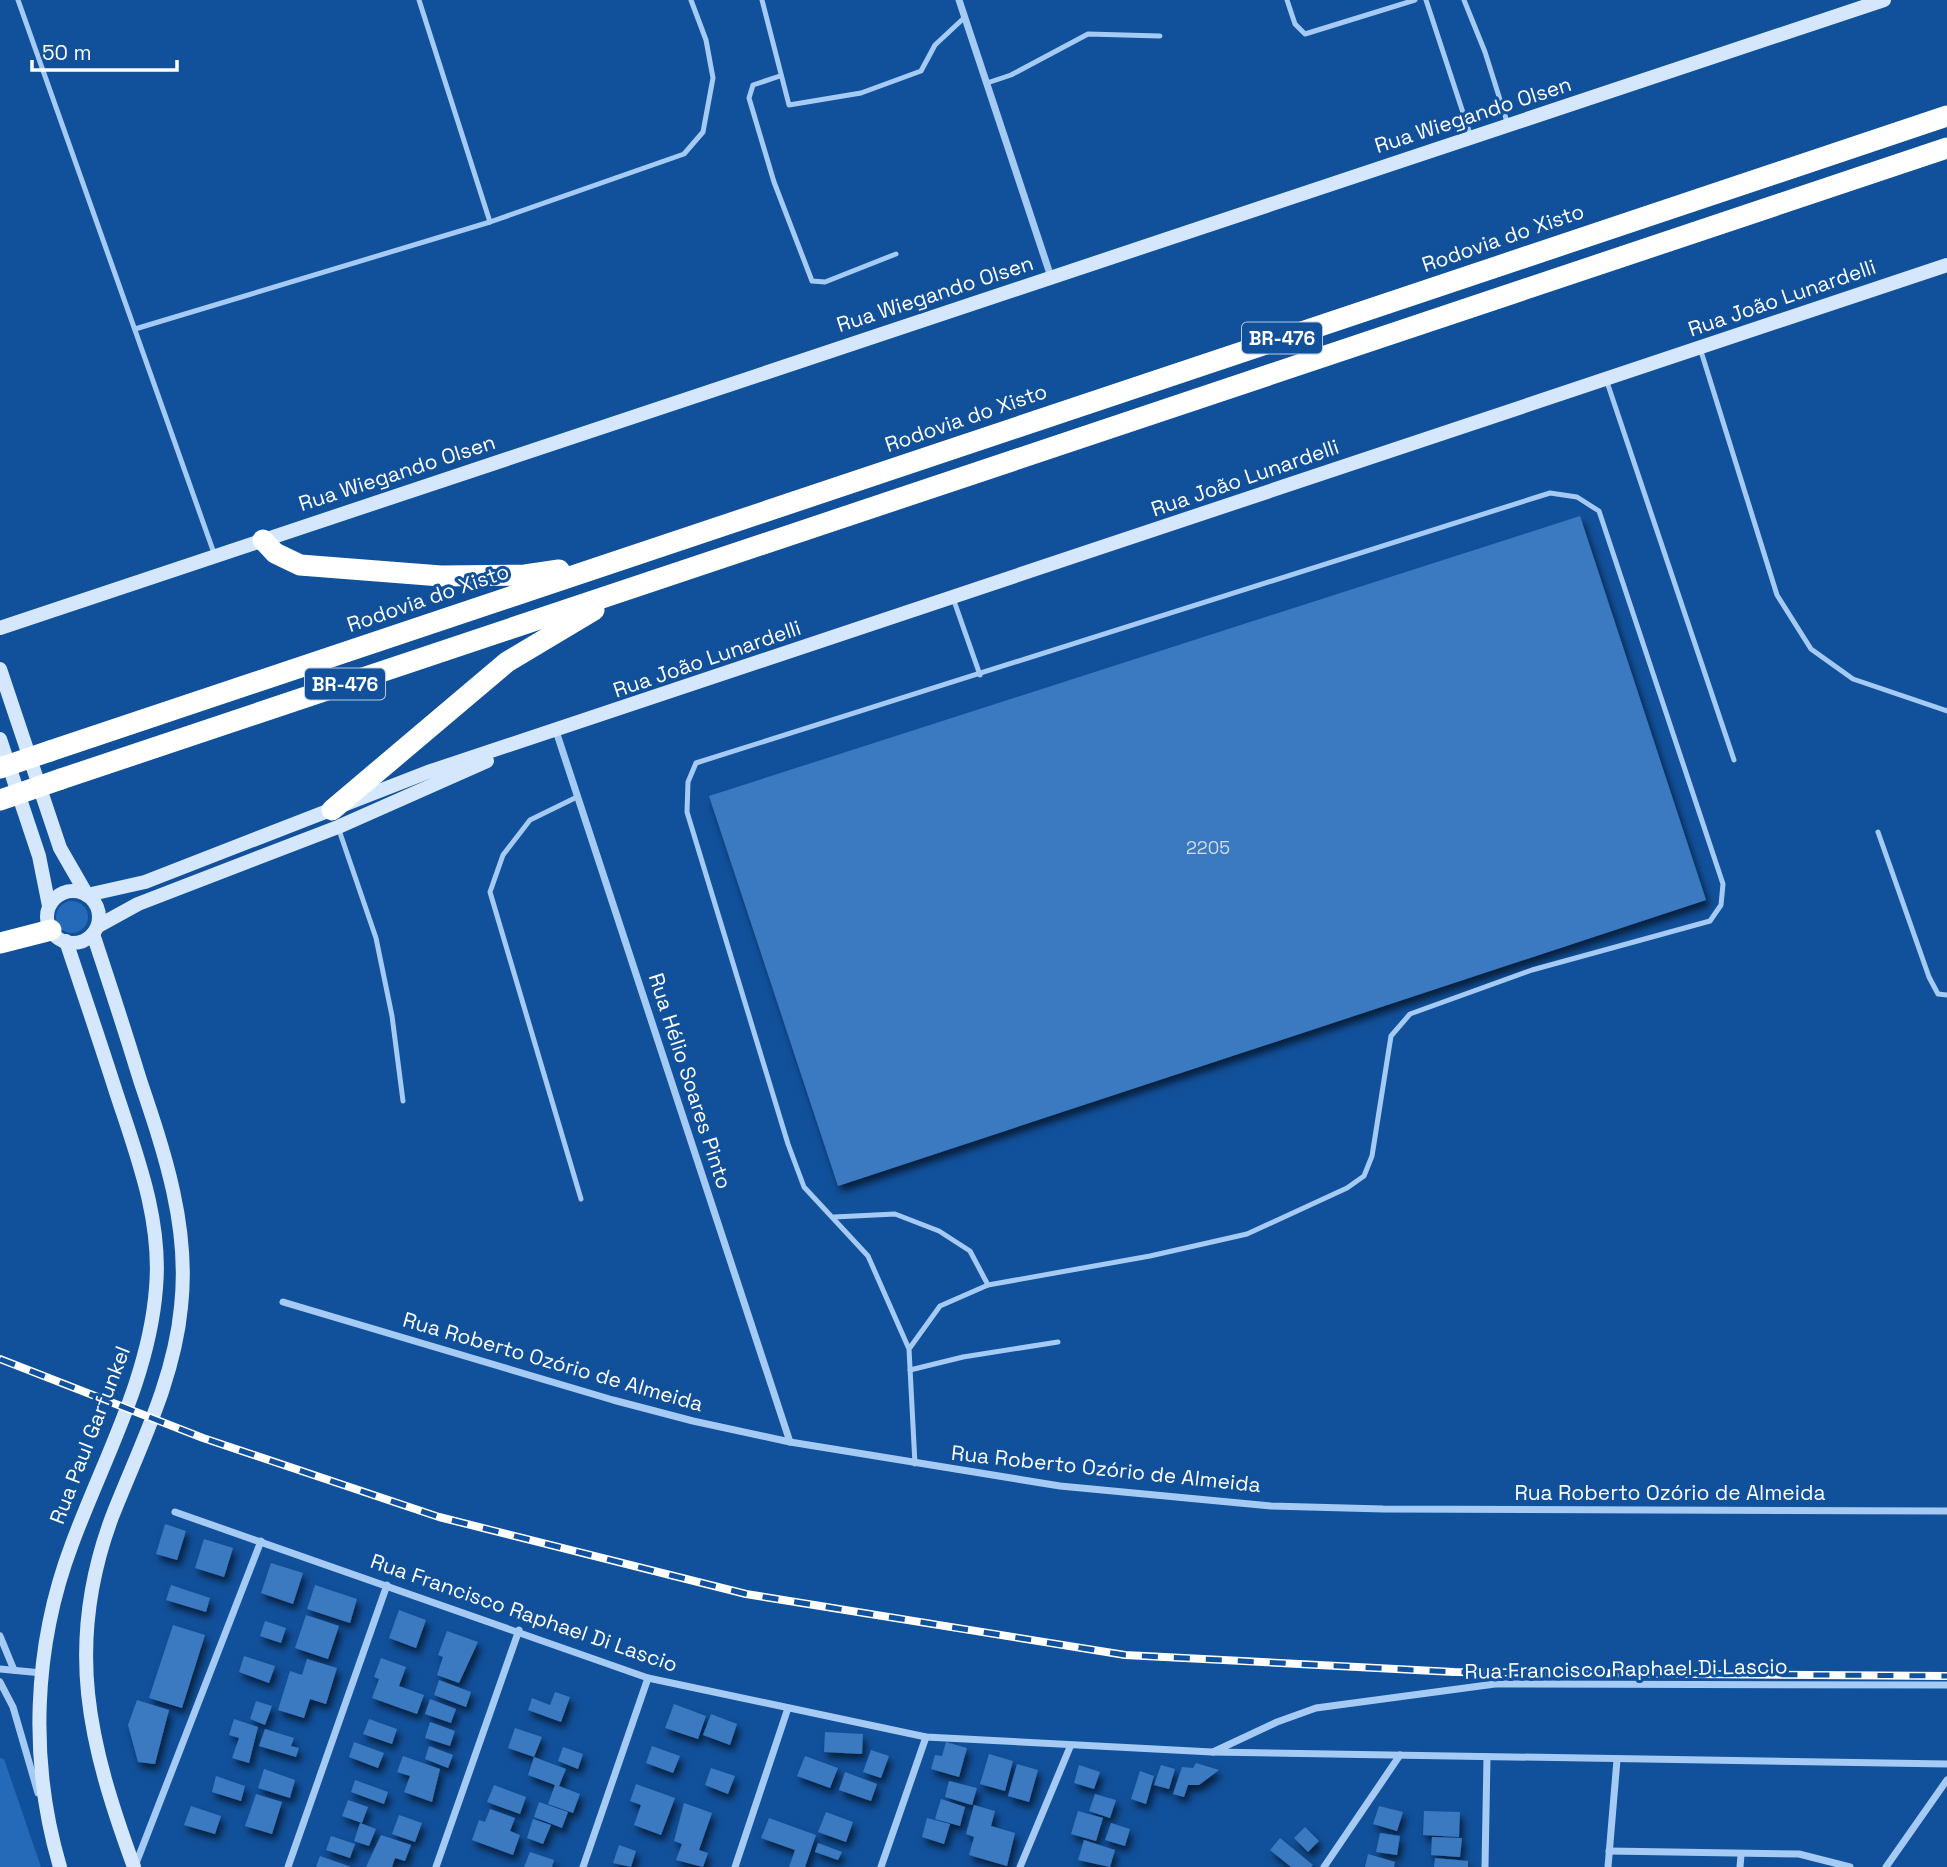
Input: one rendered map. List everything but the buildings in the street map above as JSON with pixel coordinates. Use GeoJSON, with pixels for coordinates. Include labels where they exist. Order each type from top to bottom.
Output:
{"type":"FeatureCollection","features":[{"type":"Feature","properties":{"kind":"highway","name":"Rodovia do Xisto"},"geometry":{"type":"LineString","coordinates":[[0,768],[1947,116]]}},
{"type":"Feature","properties":{"kind":"highway","name":"BR-476"},"geometry":{"type":"LineString","coordinates":[[0,800],[1947,148]]}},
{"type":"Feature","properties":{"kind":"highway"},"geometry":{"type":"LineString","coordinates":[[263,540],[275,553],[300,565],[440,576],[525,575],[617,561]]}},
{"type":"Feature","properties":{"kind":"highway"},"geometry":{"type":"LineString","coordinates":[[335,818],[507,662],[630,589]]}},
{"type":"Feature","properties":{"kind":"highway"},"geometry":{"type":"LineString","coordinates":[[0,943],[59,935]]}},
{"type":"Feature","properties":{"kind":"main road","name":"Rua Wiegando Olsen"},"geometry":{"type":"LineString","coordinates":[[0,630],[1884,0]]}},
{"type":"Feature","properties":{"kind":"main road","name":"Rua João Lunardelli"},"geometry":{"type":"LineString","coordinates":[[95,930],[151,898],[335,818],[428,772],[1947,265]]}},
{"type":"Feature","properties":{"kind":"main road"},"geometry":{"type":"LineString","coordinates":[[0,630],[0,639]]}},
{"type":"Feature","properties":{"kind":"main road"},"geometry":{"type":"LineString","coordinates":[[0,669],[60,848],[87,895],[98,908],[95,930],[173,1182],[182,1246],[182,1305],[170,1366],[112,1519],[93,1585],[85,1658],[87,1698],[101,1772],[134,1867]]}},
{"type":"Feature","properties":{"kind":"main road"},"geometry":{"type":"LineString","coordinates":[[0,739],[41,864],[49,906],[48,922],[59,935],[81,941],[95,930]]}},
{"type":"Feature","properties":{"kind":"main road","name":"Rua João Lunardelli"},"geometry":{"type":"LineString","coordinates":[[87,895],[145,882],[335,818]]}},
{"type":"Feature","properties":{"kind":"main road"},"geometry":{"type":"LineString","coordinates":[[49,906],[61,893],[79,891],[87,895]]}},
{"type":"Feature","properties":{"kind":"main road","name":"Rua Paul Garfunkel"},"geometry":{"type":"LineString","coordinates":[[59,935],[149,1196],[156,1285],[153,1316],[135,1384],[60,1577],[42,1673],[39,1737],[48,1827],[60,1867]]}},
{"type":"Feature","properties":{"kind":"street"},"geometry":{"type":"LineString","coordinates":[[959,0],[1051,277]]}},
{"type":"Feature","properties":{"kind":"street","name":"Rua Hélio Soares Pinto"},"geometry":{"type":"LineString","coordinates":[[556,731],[790,1442]]}},
{"type":"Feature","properties":{"kind":"street","name":"Rua Roberto Ozório de Almeida"},"geometry":{"type":"LineString","coordinates":[[282,1302],[613,1401],[790,1442],[1060,1486],[1272,1506],[1384,1509],[1947,1511]]}},
{"type":"Feature","properties":{"kind":"street","name":"Rua Francisco Raphael Di Lascio"},"geometry":{"type":"LineString","coordinates":[[175,1512],[519,1630],[648,1678],[926,1737],[1070,1747],[1212,1752],[1248,1734],[1316,1708],[1494,1684],[1947,1685]]}},
{"type":"Feature","properties":{"kind":"street"},"geometry":{"type":"LineString","coordinates":[[134,1867],[261,1541]]}},
{"type":"Feature","properties":{"kind":"street"},"geometry":{"type":"LineString","coordinates":[[288,1867],[387,1585]]}},
{"type":"Feature","properties":{"kind":"street"},"geometry":{"type":"LineString","coordinates":[[436,1867],[519,1630]]}},
{"type":"Feature","properties":{"kind":"street"},"geometry":{"type":"LineString","coordinates":[[0,1636],[14,1670]]}},
{"type":"Feature","properties":{"kind":"street"},"geometry":{"type":"LineString","coordinates":[[0,1669],[42,1673]]}},
{"type":"Feature","properties":{"kind":"street"},"geometry":{"type":"LineString","coordinates":[[583,1867],[648,1678]]}},
{"type":"Feature","properties":{"kind":"street"},"geometry":{"type":"LineString","coordinates":[[0,1682],[13,1707],[48,1827]]}},
{"type":"Feature","properties":{"kind":"street"},"geometry":{"type":"LineString","coordinates":[[735,1867],[788,1708]]}},
{"type":"Feature","properties":{"kind":"street"},"geometry":{"type":"LineString","coordinates":[[881,1867],[926,1737]]}},
{"type":"Feature","properties":{"kind":"street"},"geometry":{"type":"LineString","coordinates":[[1020,1867],[1070,1747]]}},
{"type":"Feature","properties":{"kind":"street"},"geometry":{"type":"LineString","coordinates":[[1212,1752],[1947,1764]]}},
{"type":"Feature","properties":{"kind":"street"},"geometry":{"type":"LineString","coordinates":[[1324,1867],[1400,1755]]}},
{"type":"Feature","properties":{"kind":"street"},"geometry":{"type":"LineString","coordinates":[[1485,1867],[1487,1756]]}},
{"type":"Feature","properties":{"kind":"street"},"geometry":{"type":"LineString","coordinates":[[1608,1867],[1617,1760]]}},
{"type":"Feature","properties":{"kind":"street"},"geometry":{"type":"LineString","coordinates":[[1885,1867],[1947,1780]]}},
{"type":"Feature","properties":{"kind":"street"},"geometry":{"type":"LineString","coordinates":[[1609,1851],[1798,1854],[1850,1867]]}},
{"type":"Feature","properties":{"kind":"street"},"geometry":{"type":"LineString","coordinates":[[1740,1867],[1741,1855]]}},
{"type":"Feature","properties":{"kind":"lane"},"geometry":{"type":"LineString","coordinates":[[18,0],[215,556]]}},
{"type":"Feature","properties":{"kind":"lane"},"geometry":{"type":"LineString","coordinates":[[419,0],[490,222]]}},
{"type":"Feature","properties":{"kind":"lane"},"geometry":{"type":"LineString","coordinates":[[135,329],[490,222],[684,154],[703,132],[713,78],[706,40],[691,0]]}},
{"type":"Feature","properties":{"kind":"lane"},"geometry":{"type":"LineString","coordinates":[[762,0],[789,105],[861,93],[921,71],[935,45],[965,17]]}},
{"type":"Feature","properties":{"kind":"lane"},"geometry":{"type":"LineString","coordinates":[[1287,0],[1295,24],[1305,34],[1415,0]]}},
{"type":"Feature","properties":{"kind":"lane"},"geometry":{"type":"LineString","coordinates":[[1426,0],[1471,138]]}},
{"type":"Feature","properties":{"kind":"lane"},"geometry":{"type":"LineString","coordinates":[[1464,0],[1485,52],[1508,125]]}},
{"type":"Feature","properties":{"kind":"lane"},"geometry":{"type":"LineString","coordinates":[[986,83],[1011,75],[1088,34],[1160,36]]}},
{"type":"Feature","properties":{"kind":"lane"},"geometry":{"type":"LineString","coordinates":[[780,76],[753,85],[749,98],[774,182],[812,281],[825,282],[896,254]]}},
{"type":"Feature","properties":{"kind":"lane"},"geometry":{"type":"LineString","coordinates":[[1700,348],[1777,595],[1811,649],[1853,679],[1947,711]]}},
{"type":"Feature","properties":{"kind":"lane"},"geometry":{"type":"LineString","coordinates":[[1606,379],[1734,760]]}},
{"type":"Feature","properties":{"kind":"lane"},"geometry":{"type":"LineString","coordinates":[[909,1349],[940,1306],[988,1285],[1150,1256],[1247,1234],[1347,1188],[1364,1176],[1372,1156],[1391,1036],[1410,1014],[1532,970],[1710,921],[1721,905],[1723,884],[1599,511],[1577,497],[1550,493],[696,763],[688,782],[687,812],[788,1144],[804,1187],[868,1256],[909,1349],[915,1464]]}},
{"type":"Feature","properties":{"kind":"lane"},"geometry":{"type":"LineString","coordinates":[[953,598],[979,675]]}},
{"type":"Feature","properties":{"kind":"lane"},"geometry":{"type":"LineString","coordinates":[[577,797],[530,820],[503,855],[490,892],[581,1199]]}},
{"type":"Feature","properties":{"kind":"lane"},"geometry":{"type":"LineString","coordinates":[[335,818],[376,938],[392,1016],[403,1101]]}},
{"type":"Feature","properties":{"kind":"lane"},"geometry":{"type":"LineString","coordinates":[[1878,832],[1929,977],[1938,994],[1947,995]]}},
{"type":"Feature","properties":{"kind":"lane"},"geometry":{"type":"LineString","coordinates":[[834,1217],[895,1214],[939,1231],[970,1251],[988,1285]]}},
{"type":"Feature","properties":{"kind":"lane"},"geometry":{"type":"LineString","coordinates":[[910,1370],[963,1357],[1058,1342]]}},
{"type":"Feature","properties":{"kind":"shaded area"},"geometry":{"type":"Polygon","coordinates":[[[72,901],[83,906],[88,917],[83,928],[72,933],[61,928],[56,917],[61,906],[72,901]]]}},
{"type":"Feature","properties":{"kind":"shaded area"},"geometry":{"type":"Polygon","coordinates":[[[0,1758],[4,1759],[41,1867],[0,1867],[0,1758]]]}},
{"type":"Feature","properties":{"kind":"railway"},"geometry":{"type":"LineString","coordinates":[[0,1359],[203,1438],[439,1517],[746,1594],[1125,1655],[1454,1672],[1947,1676]]}}]}
